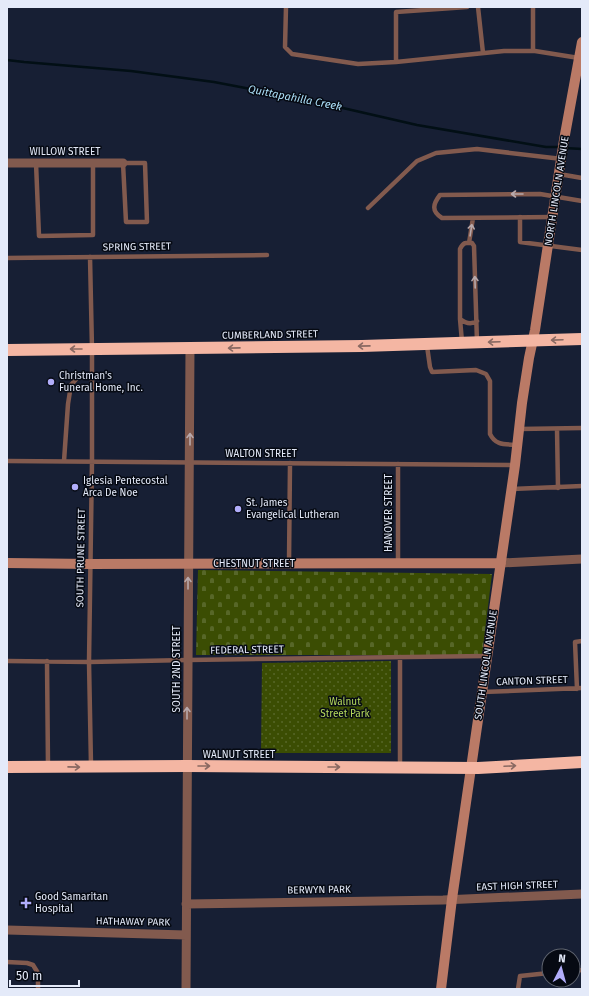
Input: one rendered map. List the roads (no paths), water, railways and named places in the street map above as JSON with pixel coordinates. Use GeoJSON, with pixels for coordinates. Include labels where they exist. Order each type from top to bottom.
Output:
{"type":"FeatureCollection","features":[{"type":"Feature","properties":{"kind":"highway","name":"CUMBERLAND STREET"},"geometry":{"type":"LineString","coordinates":[[7,350],[427,344],[582,339]]}},
{"type":"Feature","properties":{"kind":"highway","name":"WALNUT STREET"},"geometry":{"type":"LineString","coordinates":[[7,767],[187,766],[471,768],[582,762]]}},
{"type":"Feature","properties":{"kind":"main road","name":"NORTH LINCOLN AVENUE"},"geometry":{"type":"LineString","coordinates":[[533,341],[564,140],[582,42]]}},
{"type":"Feature","properties":{"kind":"main road","name":"SOUTH LINCOLN AVENUE"},"geometry":{"type":"LineString","coordinates":[[441,989],[452,899],[515,465],[528,358],[533,341]]}},
{"type":"Feature","properties":{"kind":"main road","name":"CHESTNUT STREET"},"geometry":{"type":"LineString","coordinates":[[7,563],[501,563]]}},
{"type":"Feature","properties":{"kind":"street","name":"WILLOW STREET"},"geometry":{"type":"LineString","coordinates":[[7,163],[123,163]]}},
{"type":"Feature","properties":{"kind":"street","name":"SOUTH 2ND STREET"},"geometry":{"type":"LineString","coordinates":[[186,989],[190,348]]}},
{"type":"Feature","properties":{"kind":"street"},"geometry":{"type":"LineString","coordinates":[[501,563],[582,559]]}},
{"type":"Feature","properties":{"kind":"street","name":"EAST HIGH STREET"},"geometry":{"type":"LineString","coordinates":[[452,899],[582,894]]}},
{"type":"Feature","properties":{"kind":"street","name":"BERWYN PARK"},"geometry":{"type":"LineString","coordinates":[[186,904],[452,899]]}},
{"type":"Feature","properties":{"kind":"street","name":"HATHAWAY PARK"},"geometry":{"type":"LineString","coordinates":[[7,930],[186,935]]}},
{"type":"Feature","properties":{"kind":"lane"},"geometry":{"type":"LineString","coordinates":[[286,7],[285,47],[292,54],[358,64],[396,62],[504,51],[533,51],[579,58]]}},
{"type":"Feature","properties":{"kind":"lane"},"geometry":{"type":"LineString","coordinates":[[396,62],[396,9],[467,7]]}},
{"type":"Feature","properties":{"kind":"lane"},"geometry":{"type":"LineString","coordinates":[[478,7],[483,53]]}},
{"type":"Feature","properties":{"kind":"lane"},"geometry":{"type":"LineString","coordinates":[[533,7],[533,51]]}},
{"type":"Feature","properties":{"kind":"lane"},"geometry":{"type":"LineString","coordinates":[[368,208],[417,161],[436,153],[477,149],[562,156]]}},
{"type":"Feature","properties":{"kind":"lane"},"geometry":{"type":"LineString","coordinates":[[36,163],[39,236],[93,236],[93,163]]}},
{"type":"Feature","properties":{"kind":"lane"},"geometry":{"type":"LineString","coordinates":[[123,163],[145,163],[147,222],[126,222],[123,163]]}},
{"type":"Feature","properties":{"kind":"lane"},"geometry":{"type":"LineString","coordinates":[[559,174],[582,178]]}},
{"type":"Feature","properties":{"kind":"lane"},"geometry":{"type":"LineString","coordinates":[[553,217],[442,218],[437,214],[434,207],[435,201],[440,195],[540,194],[582,201]]}},
{"type":"Feature","properties":{"kind":"lane"},"geometry":{"type":"LineString","coordinates":[[520,217],[520,242],[582,250]]}},
{"type":"Feature","properties":{"kind":"lane"},"geometry":{"type":"LineString","coordinates":[[469,243],[473,218]]}},
{"type":"Feature","properties":{"kind":"lane"},"geometry":{"type":"LineString","coordinates":[[462,343],[460,319],[460,249],[462,244],[466,242],[472,243],[474,246],[477,342]]}},
{"type":"Feature","properties":{"kind":"lane","name":"SPRING STREET"},"geometry":{"type":"LineString","coordinates":[[7,258],[267,255]]}},
{"type":"Feature","properties":{"kind":"lane","name":"SOUTH PRUNE STREET"},"geometry":{"type":"LineString","coordinates":[[90,257],[92,349],[89,662],[90,767]]}},
{"type":"Feature","properties":{"kind":"lane"},"geometry":{"type":"LineString","coordinates":[[460,319],[469,323],[474,323],[476,321]]}},
{"type":"Feature","properties":{"kind":"lane"},"geometry":{"type":"LineString","coordinates":[[427,344],[432,372],[476,370],[486,374],[490,381],[490,434],[493,440],[498,443],[517,445]]}},
{"type":"Feature","properties":{"kind":"lane"},"geometry":{"type":"LineString","coordinates":[[64,461],[68,404],[71,385],[78,377],[92,374]]}},
{"type":"Feature","properties":{"kind":"lane"},"geometry":{"type":"LineString","coordinates":[[519,429],[582,428]]}},
{"type":"Feature","properties":{"kind":"lane"},"geometry":{"type":"LineString","coordinates":[[557,429],[558,488]]}},
{"type":"Feature","properties":{"kind":"lane","name":"WALTON STREET"},"geometry":{"type":"LineString","coordinates":[[7,462],[92,461],[515,465]]}},
{"type":"Feature","properties":{"kind":"lane"},"geometry":{"type":"LineString","coordinates":[[289,564],[290,463]]}},
{"type":"Feature","properties":{"kind":"lane","name":"HANOVER STREET"},"geometry":{"type":"LineString","coordinates":[[398,464],[398,563]]}},
{"type":"Feature","properties":{"kind":"lane"},"geometry":{"type":"LineString","coordinates":[[511,490],[582,486]]}},
{"type":"Feature","properties":{"kind":"lane"},"geometry":{"type":"LineString","coordinates":[[580,689],[575,642],[582,641]]}},
{"type":"Feature","properties":{"kind":"lane","name":"FEDERAL STREET"},"geometry":{"type":"LineString","coordinates":[[7,661],[89,662],[487,656]]}},
{"type":"Feature","properties":{"kind":"lane"},"geometry":{"type":"LineString","coordinates":[[400,657],[400,767]]}},
{"type":"Feature","properties":{"kind":"lane"},"geometry":{"type":"LineString","coordinates":[[47,661],[48,766]]}},
{"type":"Feature","properties":{"kind":"lane","name":"CANTON STREET"},"geometry":{"type":"LineString","coordinates":[[482,692],[580,689]]}},
{"type":"Feature","properties":{"kind":"lane"},"geometry":{"type":"LineString","coordinates":[[7,962],[33,965],[38,973],[38,989]]}},
{"type":"Feature","properties":{"kind":"lane"},"geometry":{"type":"LineString","coordinates":[[518,989],[520,976],[541,974]]}},
{"type":"Feature","properties":{"kind":"waterway","name":"Quittapahilla Creek"},"geometry":{"type":"LineString","coordinates":[[7,60],[131,71],[214,82],[308,100],[417,125],[546,147],[560,147]]}},
{"type":"Feature","properties":{"kind":"waterway","name":"Quittapahilla Creek"},"geometry":{"type":"LineString","coordinates":[[565,148],[582,149]]}},
{"type":"Feature","properties":{"kind":"place","name":"Christman's Funeral Home, Inc."},"geometry":{"type":"Point","coordinates":[51,382]}},
{"type":"Feature","properties":{"kind":"place","name":"Iglesia Pentecostal Arca De Noe"},"geometry":{"type":"Point","coordinates":[75,487]}},
{"type":"Feature","properties":{"kind":"place","name":"St. James Evangelical Lutheran"},"geometry":{"type":"Point","coordinates":[238,509]}},
{"type":"Feature","properties":{"kind":"place","name":"Good Samaritan Hospital"},"geometry":{"type":"Point","coordinates":[26,903]}},
{"type":"Feature","properties":{"kind":"park label","name":"Walnut Street Park"},"geometry":{"type":"Point","coordinates":[345,708]}}]}
